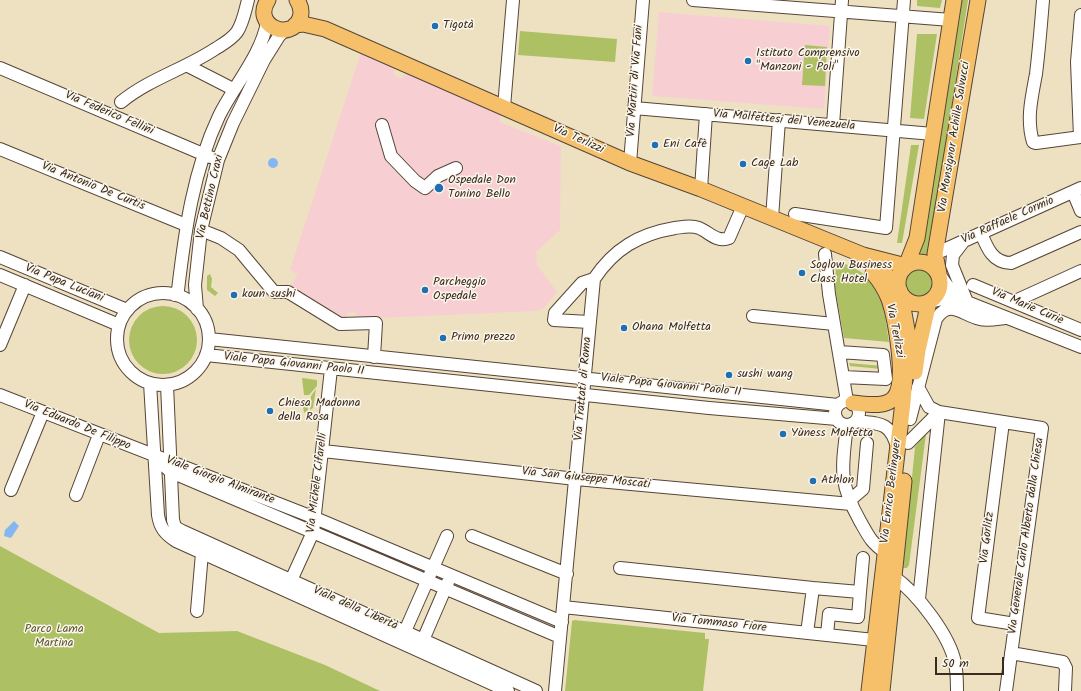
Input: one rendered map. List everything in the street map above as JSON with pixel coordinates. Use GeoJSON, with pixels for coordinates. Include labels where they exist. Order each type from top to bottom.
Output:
{"type":"FeatureCollection","features":[{"type":"Feature","properties":{"kind":"main road"},"geometry":{"type":"LineString","coordinates":[[253,0],[266,11]]}},
{"type":"Feature","properties":{"kind":"main road","name":"Via Monsignor Achille Salvucci"},"geometry":{"type":"LineString","coordinates":[[906,266],[918,238],[954,0]]}},
{"type":"Feature","properties":{"kind":"main road","name":"Via Monsignor Achille Salvucci"},"geometry":{"type":"LineString","coordinates":[[939,274],[935,254],[978,0]]}},
{"type":"Feature","properties":{"kind":"main road"},"geometry":{"type":"LineString","coordinates":[[290,28],[300,16],[299,3]]}},
{"type":"Feature","properties":{"kind":"main road","name":"Via Terlizzi"},"geometry":{"type":"LineString","coordinates":[[299,3],[325,29]]}},
{"type":"Feature","properties":{"kind":"main road","name":"Via Terlizzi"},"geometry":{"type":"LineString","coordinates":[[266,11],[275,29],[290,28],[302,24],[325,29],[630,163],[701,189],[772,218],[827,245],[873,273],[882,284],[889,300],[901,365],[899,389],[894,398],[879,405],[849,404]]}},
{"type":"Feature","properties":{"kind":"main road","name":"Via Terlizzi"},"geometry":{"type":"LineString","coordinates":[[827,245],[866,247],[886,254],[895,253],[903,250],[911,240],[922,212]]}},
{"type":"Feature","properties":{"kind":"main road","name":"Via Terlizzi"},"geometry":{"type":"LineString","coordinates":[[827,245],[906,266]]}},
{"type":"Feature","properties":{"kind":"main road","name":"Via Terlizzi"},"geometry":{"type":"LineString","coordinates":[[863,255],[881,269],[900,292]]}},
{"type":"Feature","properties":{"kind":"main road"},"geometry":{"type":"LineString","coordinates":[[913,262],[928,263],[935,268],[939,274],[940,290],[929,302],[915,304],[904,297],[900,292],[898,280],[899,275],[906,266],[913,262]]}},
{"type":"Feature","properties":{"kind":"main road","name":"Via Enrico Berlinguer"},"geometry":{"type":"LineString","coordinates":[[882,691],[894,577],[908,335],[900,292]]}},
{"type":"Feature","properties":{"kind":"main road","name":"Via Enrico Berlinguer"},"geometry":{"type":"LineString","coordinates":[[869,691],[885,552],[902,447],[910,419],[918,350],[929,302]]}},
{"type":"Feature","properties":{"kind":"street"},"geometry":{"type":"LineString","coordinates":[[121,102],[148,84],[188,66],[229,41],[237,32],[248,0]]}},
{"type":"Feature","properties":{"kind":"street"},"geometry":{"type":"LineString","coordinates":[[504,107],[513,0]]}},
{"type":"Feature","properties":{"kind":"street","name":"Via Martiri di Via Fani"},"geometry":{"type":"LineString","coordinates":[[630,163],[643,0]]}},
{"type":"Feature","properties":{"kind":"street"},"geometry":{"type":"LineString","coordinates":[[693,0],[842,6],[903,16],[950,20]]}},
{"type":"Feature","properties":{"kind":"street"},"geometry":{"type":"LineString","coordinates":[[795,214],[886,228],[904,0]]}},
{"type":"Feature","properties":{"kind":"street"},"geometry":{"type":"LineString","coordinates":[[1043,0],[1036,74],[1030,105],[1031,136],[1033,142],[1036,143],[1080,137],[1077,62],[1081,15]]}},
{"type":"Feature","properties":{"kind":"street"},"geometry":{"type":"LineString","coordinates":[[834,125],[842,6]]}},
{"type":"Feature","properties":{"kind":"street","name":"Via Bettino Craxi"},"geometry":{"type":"LineString","coordinates":[[175,295],[178,290],[186,225],[204,154],[218,117],[254,55],[266,30],[266,11]]}},
{"type":"Feature","properties":{"kind":"street","name":"Via Bettino Craxi"},"geometry":{"type":"LineString","coordinates":[[197,309],[195,285],[201,230],[218,160],[233,123],[264,60],[279,36],[290,28]]}},
{"type":"Feature","properties":{"kind":"street"},"geometry":{"type":"LineString","coordinates":[[188,66],[233,89]]}},
{"type":"Feature","properties":{"kind":"street","name":"Via Federico Fellini"},"geometry":{"type":"LineString","coordinates":[[0,68],[218,160]]}},
{"type":"Feature","properties":{"kind":"street","name":"Via Molfettesi del Venezuela"},"geometry":{"type":"LineString","coordinates":[[634,108],[933,134]]}},
{"type":"Feature","properties":{"kind":"street"},"geometry":{"type":"LineString","coordinates":[[701,189],[706,114]]}},
{"type":"Feature","properties":{"kind":"street"},"geometry":{"type":"LineString","coordinates":[[772,218],[779,120]]}},
{"type":"Feature","properties":{"kind":"street"},"geometry":{"type":"LineString","coordinates":[[382,125],[391,156],[414,181],[425,188],[438,176],[456,168]]}},
{"type":"Feature","properties":{"kind":"street","name":"Via Antonio De Curtis"},"geometry":{"type":"LineString","coordinates":[[0,149],[186,225]]}},
{"type":"Feature","properties":{"kind":"street"},"geometry":{"type":"LineString","coordinates":[[1077,190],[1081,211]]}},
{"type":"Feature","properties":{"kind":"street","name":"Via Raffaele Cormio"},"geometry":{"type":"LineString","coordinates":[[935,254],[1077,190]]}},
{"type":"Feature","properties":{"kind":"street"},"geometry":{"type":"LineString","coordinates":[[589,322],[554,320],[555,313],[582,283],[594,279],[602,267],[621,250],[637,238],[654,232],[689,226],[699,228],[716,238],[724,240],[729,238],[743,206]]}},
{"type":"Feature","properties":{"kind":"street"},"geometry":{"type":"LineString","coordinates":[[829,219],[827,245],[829,296],[849,404],[859,415],[847,422]]}},
{"type":"Feature","properties":{"kind":"street"},"geometry":{"type":"LineString","coordinates":[[201,230],[222,238],[238,250],[274,292],[288,292],[340,324],[376,323],[379,357],[383,374]]}},
{"type":"Feature","properties":{"kind":"street"},"geometry":{"type":"LineString","coordinates":[[981,233],[988,250],[996,258],[1001,262],[1011,263],[1081,232]]}},
{"type":"Feature","properties":{"kind":"street"},"geometry":{"type":"LineString","coordinates":[[964,241],[953,255],[952,265],[967,302]]}},
{"type":"Feature","properties":{"kind":"street","name":"Via Papa Luciani"},"geometry":{"type":"LineString","coordinates":[[0,258],[127,310]]}},
{"type":"Feature","properties":{"kind":"street"},"geometry":{"type":"LineString","coordinates":[[2,276],[12,262]]}},
{"type":"Feature","properties":{"kind":"street"},"geometry":{"type":"LineString","coordinates":[[1015,301],[1081,271]]}},
{"type":"Feature","properties":{"kind":"street"},"geometry":{"type":"LineString","coordinates":[[939,274],[949,288],[967,302]]}},
{"type":"Feature","properties":{"kind":"street","name":"Via Papa Luciani"},"geometry":{"type":"LineString","coordinates":[[2,276],[119,325]]}},
{"type":"Feature","properties":{"kind":"street","name":"Via Trattati di Roma"},"geometry":{"type":"LineString","coordinates":[[555,691],[594,279]]}},
{"type":"Feature","properties":{"kind":"street"},"geometry":{"type":"LineString","coordinates":[[0,345],[25,285]]}},
{"type":"Feature","properties":{"kind":"street","name":"Via Marie Curie"},"geometry":{"type":"LineString","coordinates":[[973,285],[1015,301],[1081,330]]}},
{"type":"Feature","properties":{"kind":"street"},"geometry":{"type":"LineString","coordinates":[[162,293],[175,295],[187,300],[197,309],[207,328],[209,339],[206,355],[200,366],[190,376],[180,382],[167,385],[150,383],[137,377],[126,367],[120,354],[117,340],[119,325],[127,310],[137,301],[149,295],[162,293]]}},
{"type":"Feature","properties":{"kind":"street"},"geometry":{"type":"LineString","coordinates":[[929,302],[948,298],[967,302],[1081,347]]}},
{"type":"Feature","properties":{"kind":"street"},"geometry":{"type":"LineString","coordinates":[[910,419],[936,319],[941,312],[948,309],[956,309],[980,319],[1005,318]]}},
{"type":"Feature","properties":{"kind":"street"},"geometry":{"type":"LineString","coordinates":[[754,316],[834,324]]}},
{"type":"Feature","properties":{"kind":"street","name":"Viale Papa Giovanni Paolo II"},"geometry":{"type":"LineString","coordinates":[[209,339],[460,366],[585,377],[849,404],[886,410],[903,402]]}},
{"type":"Feature","properties":{"kind":"street"},"geometry":{"type":"LineString","coordinates":[[839,352],[882,355],[886,379],[843,377]]}},
{"type":"Feature","properties":{"kind":"street","name":"Viale Papa Giovanni Paolo II"},"geometry":{"type":"LineString","coordinates":[[206,355],[709,408],[847,422],[882,424],[888,427],[902,447]]}},
{"type":"Feature","properties":{"kind":"street"},"geometry":{"type":"LineString","coordinates":[[458,382],[460,366]]}},
{"type":"Feature","properties":{"kind":"street","name":"Via Michele Cifarelli"},"geometry":{"type":"LineString","coordinates":[[286,592],[313,532],[323,451],[330,369]]}},
{"type":"Feature","properties":{"kind":"street"},"geometry":{"type":"LineString","coordinates":[[150,383],[159,524],[170,530],[171,467],[167,385]]}},
{"type":"Feature","properties":{"kind":"street"},"geometry":{"type":"LineString","coordinates":[[918,387],[929,407],[940,412],[1003,422]]}},
{"type":"Feature","properties":{"kind":"street"},"geometry":{"type":"LineString","coordinates":[[709,408],[711,390]]}},
{"type":"Feature","properties":{"kind":"street","name":"Via Eduardo De Filippo"},"geometry":{"type":"LineString","coordinates":[[0,395],[155,457]]}},
{"type":"Feature","properties":{"kind":"street"},"geometry":{"type":"LineString","coordinates":[[847,422],[835,412],[849,404]]}},
{"type":"Feature","properties":{"kind":"street"},"geometry":{"type":"LineString","coordinates":[[11,490],[43,412]]}},
{"type":"Feature","properties":{"kind":"street"},"geometry":{"type":"LineString","coordinates":[[902,447],[940,412]]}},
{"type":"Feature","properties":{"kind":"street"},"geometry":{"type":"LineString","coordinates":[[919,600],[940,412]]}},
{"type":"Feature","properties":{"kind":"street"},"geometry":{"type":"LineString","coordinates":[[847,422],[843,463],[843,483],[850,502],[873,544],[885,552]]}},
{"type":"Feature","properties":{"kind":"street","name":"Via Generale Carlo Alberto dalla Chiesa"},"geometry":{"type":"LineString","coordinates":[[1003,422],[1042,428],[1006,691]]}},
{"type":"Feature","properties":{"kind":"street","name":"Via Gorlitz"},"geometry":{"type":"LineString","coordinates":[[1003,422],[978,618],[1015,624]]}},
{"type":"Feature","properties":{"kind":"street"},"geometry":{"type":"LineString","coordinates":[[76,495],[100,435]]}},
{"type":"Feature","properties":{"kind":"street"},"geometry":{"type":"LineString","coordinates":[[850,502],[863,489],[867,443]]}},
{"type":"Feature","properties":{"kind":"street","name":"Via San Giuseppe Moscati"},"geometry":{"type":"LineString","coordinates":[[323,451],[576,479],[850,502]]}},
{"type":"Feature","properties":{"kind":"street","name":"Viale Giorgio Almirante"},"geometry":{"type":"LineString","coordinates":[[155,457],[171,467],[313,532],[560,637]]}},
{"type":"Feature","properties":{"kind":"street","name":"Viale Giorgio Almirante"},"geometry":{"type":"LineString","coordinates":[[171,467],[315,518],[562,622]]}},
{"type":"Feature","properties":{"kind":"street","name":"Viale della Libertà"},"geometry":{"type":"LineString","coordinates":[[170,530],[176,541],[286,592],[403,637],[423,640],[536,691]]}},
{"type":"Feature","properties":{"kind":"street","name":"Viale della Libertà"},"geometry":{"type":"LineString","coordinates":[[170,530],[182,532],[291,580],[508,691]]}},
{"type":"Feature","properties":{"kind":"street"},"geometry":{"type":"LineString","coordinates":[[403,637],[448,536]]}},
{"type":"Feature","properties":{"kind":"street"},"geometry":{"type":"LineString","coordinates":[[472,536],[567,574]]}},
{"type":"Feature","properties":{"kind":"street"},"geometry":{"type":"LineString","coordinates":[[197,611],[202,553]]}},
{"type":"Feature","properties":{"kind":"street"},"geometry":{"type":"LineString","coordinates":[[827,635],[829,614],[858,617],[863,558]]}},
{"type":"Feature","properties":{"kind":"street"},"geometry":{"type":"LineString","coordinates":[[620,568],[860,592]]}},
{"type":"Feature","properties":{"kind":"street"},"geometry":{"type":"LineString","coordinates":[[423,640],[451,576]]}},
{"type":"Feature","properties":{"kind":"street"},"geometry":{"type":"LineString","coordinates":[[894,577],[906,585],[919,600],[949,643],[955,663],[957,691]]}},
{"type":"Feature","properties":{"kind":"street"},"geometry":{"type":"LineString","coordinates":[[807,633],[813,588]]}},
{"type":"Feature","properties":{"kind":"street","name":"Via Tommaso Fiore"},"geometry":{"type":"LineString","coordinates":[[564,607],[874,640]]}},
{"type":"Feature","properties":{"kind":"street"},"geometry":{"type":"LineString","coordinates":[[1011,653],[1064,662],[1066,668],[1065,691]]}},
{"type":"Feature","properties":{"kind":"shaded area"},"geometry":{"type":"Polygon","coordinates":[[[659,12],[830,26],[824,109],[652,96],[659,12]]]}},
{"type":"Feature","properties":{"kind":"shaded area","name":"Ospedale Don Tonino Bello"},"geometry":{"type":"Polygon","coordinates":[[[361,52],[395,67],[393,74],[398,77],[402,78],[406,72],[502,114],[499,121],[502,123],[561,146],[560,230],[536,252],[537,265],[557,292],[544,308],[536,311],[358,319],[355,312],[348,313],[346,320],[341,320],[292,289],[291,285],[298,274],[290,270],[361,52]]]}},
{"type":"Feature","properties":{"kind":"green space"},"geometry":{"type":"Polygon","coordinates":[[[917,0],[942,0],[940,8],[917,6],[917,0]]]}},
{"type":"Feature","properties":{"kind":"green space"},"geometry":{"type":"Polygon","coordinates":[[[960,0],[968,0],[931,240],[933,259],[922,256],[914,257],[960,0]]]}},
{"type":"Feature","properties":{"kind":"green space"},"geometry":{"type":"Polygon","coordinates":[[[520,31],[617,39],[615,62],[518,55],[520,31]]]}},
{"type":"Feature","properties":{"kind":"green space"},"geometry":{"type":"Polygon","coordinates":[[[917,34],[937,34],[924,119],[910,118],[917,34]]]}},
{"type":"Feature","properties":{"kind":"green space"},"geometry":{"type":"Polygon","coordinates":[[[805,45],[827,47],[825,86],[802,85],[805,45]]]}},
{"type":"Feature","properties":{"kind":"green space"},"geometry":{"type":"Polygon","coordinates":[[[911,145],[919,145],[902,243],[897,243],[911,145]]]}},
{"type":"Feature","properties":{"kind":"green space"},"geometry":{"type":"Polygon","coordinates":[[[836,261],[851,266],[871,281],[877,291],[885,314],[889,342],[844,338],[835,288],[836,261]]]}},
{"type":"Feature","properties":{"kind":"green space"},"geometry":{"type":"Polygon","coordinates":[[[919,270],[928,274],[932,283],[928,292],[919,296],[910,292],[906,283],[910,274],[919,270]]]}},
{"type":"Feature","properties":{"kind":"green space"},"geometry":{"type":"Polygon","coordinates":[[[210,274],[212,279],[211,287],[218,293],[215,296],[207,290],[207,276],[210,274]]]}},
{"type":"Feature","properties":{"kind":"green space"},"geometry":{"type":"Polygon","coordinates":[[[163,306],[176,309],[187,316],[194,327],[197,340],[194,353],[187,364],[176,371],[163,374],[150,371],[139,364],[132,353],[129,340],[132,327],[139,316],[150,309],[163,306]]]}},
{"type":"Feature","properties":{"kind":"green space"},"geometry":{"type":"Polygon","coordinates":[[[849,363],[882,366],[881,369],[850,366],[849,363]]]}},
{"type":"Feature","properties":{"kind":"green space"},"geometry":{"type":"Polygon","coordinates":[[[302,378],[317,380],[317,386],[309,395],[304,395],[302,378]]]}},
{"type":"Feature","properties":{"kind":"green space"},"geometry":{"type":"Polygon","coordinates":[[[316,389],[313,408],[310,410],[311,396],[316,389]]]}},
{"type":"Feature","properties":{"kind":"green space"},"geometry":{"type":"Polygon","coordinates":[[[302,399],[307,400],[308,410],[304,413],[302,399]]]}},
{"type":"Feature","properties":{"kind":"green space"},"geometry":{"type":"Polygon","coordinates":[[[926,434],[909,565],[907,568],[903,568],[915,447],[926,434]]]}},
{"type":"Feature","properties":{"kind":"green space","name":"Parco Lama Martina"},"geometry":{"type":"Polygon","coordinates":[[[0,546],[159,633],[237,631],[325,665],[380,691],[0,691],[0,546]]]}},
{"type":"Feature","properties":{"kind":"green space"},"geometry":{"type":"Polygon","coordinates":[[[572,621],[705,633],[705,639],[709,639],[703,691],[565,691],[572,621]]]}},
{"type":"Feature","properties":{"kind":"water"},"geometry":{"type":"Polygon","coordinates":[[[271,158],[275,158],[277,159],[277,167],[271,168],[268,165],[268,161],[271,158]]]}},
{"type":"Feature","properties":{"kind":"water"},"geometry":{"type":"Polygon","coordinates":[[[14,521],[19,526],[11,538],[4,536],[5,530],[14,521]]]}},
{"type":"Feature","properties":{"kind":"place","name":"Tigotà"},"geometry":{"type":"Point","coordinates":[435,26]}},
{"type":"Feature","properties":{"kind":"place","name":"Istituto Comprensivo \"Manzoni - Poli\""},"geometry":{"type":"Point","coordinates":[748,61]}},
{"type":"Feature","properties":{"kind":"place","name":"Eni Cafè"},"geometry":{"type":"Point","coordinates":[655,145]}},
{"type":"Feature","properties":{"kind":"place","name":"Cage Lab"},"geometry":{"type":"Point","coordinates":[743,164]}},
{"type":"Feature","properties":{"kind":"place","name":"Ospedale Don Tonino Bello"},"geometry":{"type":"Point","coordinates":[439,188]}},
{"type":"Feature","properties":{"kind":"place","name":"Soglow Business Class Hotel"},"geometry":{"type":"Point","coordinates":[802,273]}},
{"type":"Feature","properties":{"kind":"place","name":"Parcheggio Ospedale"},"geometry":{"type":"Point","coordinates":[425,290]}},
{"type":"Feature","properties":{"kind":"place","name":"koun sushi"},"geometry":{"type":"Point","coordinates":[234,295]}},
{"type":"Feature","properties":{"kind":"place","name":"Ohana Molfetta"},"geometry":{"type":"Point","coordinates":[624,328]}},
{"type":"Feature","properties":{"kind":"place","name":"Primo prezzo"},"geometry":{"type":"Point","coordinates":[443,338]}},
{"type":"Feature","properties":{"kind":"place","name":"sushi wang"},"geometry":{"type":"Point","coordinates":[729,375]}},
{"type":"Feature","properties":{"kind":"place","name":"Chiesa Madonna della Rosa"},"geometry":{"type":"Point","coordinates":[270,411]}},
{"type":"Feature","properties":{"kind":"place","name":"Yùness Molfetta"},"geometry":{"type":"Point","coordinates":[783,434]}},
{"type":"Feature","properties":{"kind":"place","name":"Athlon"},"geometry":{"type":"Point","coordinates":[813,481]}}]}
